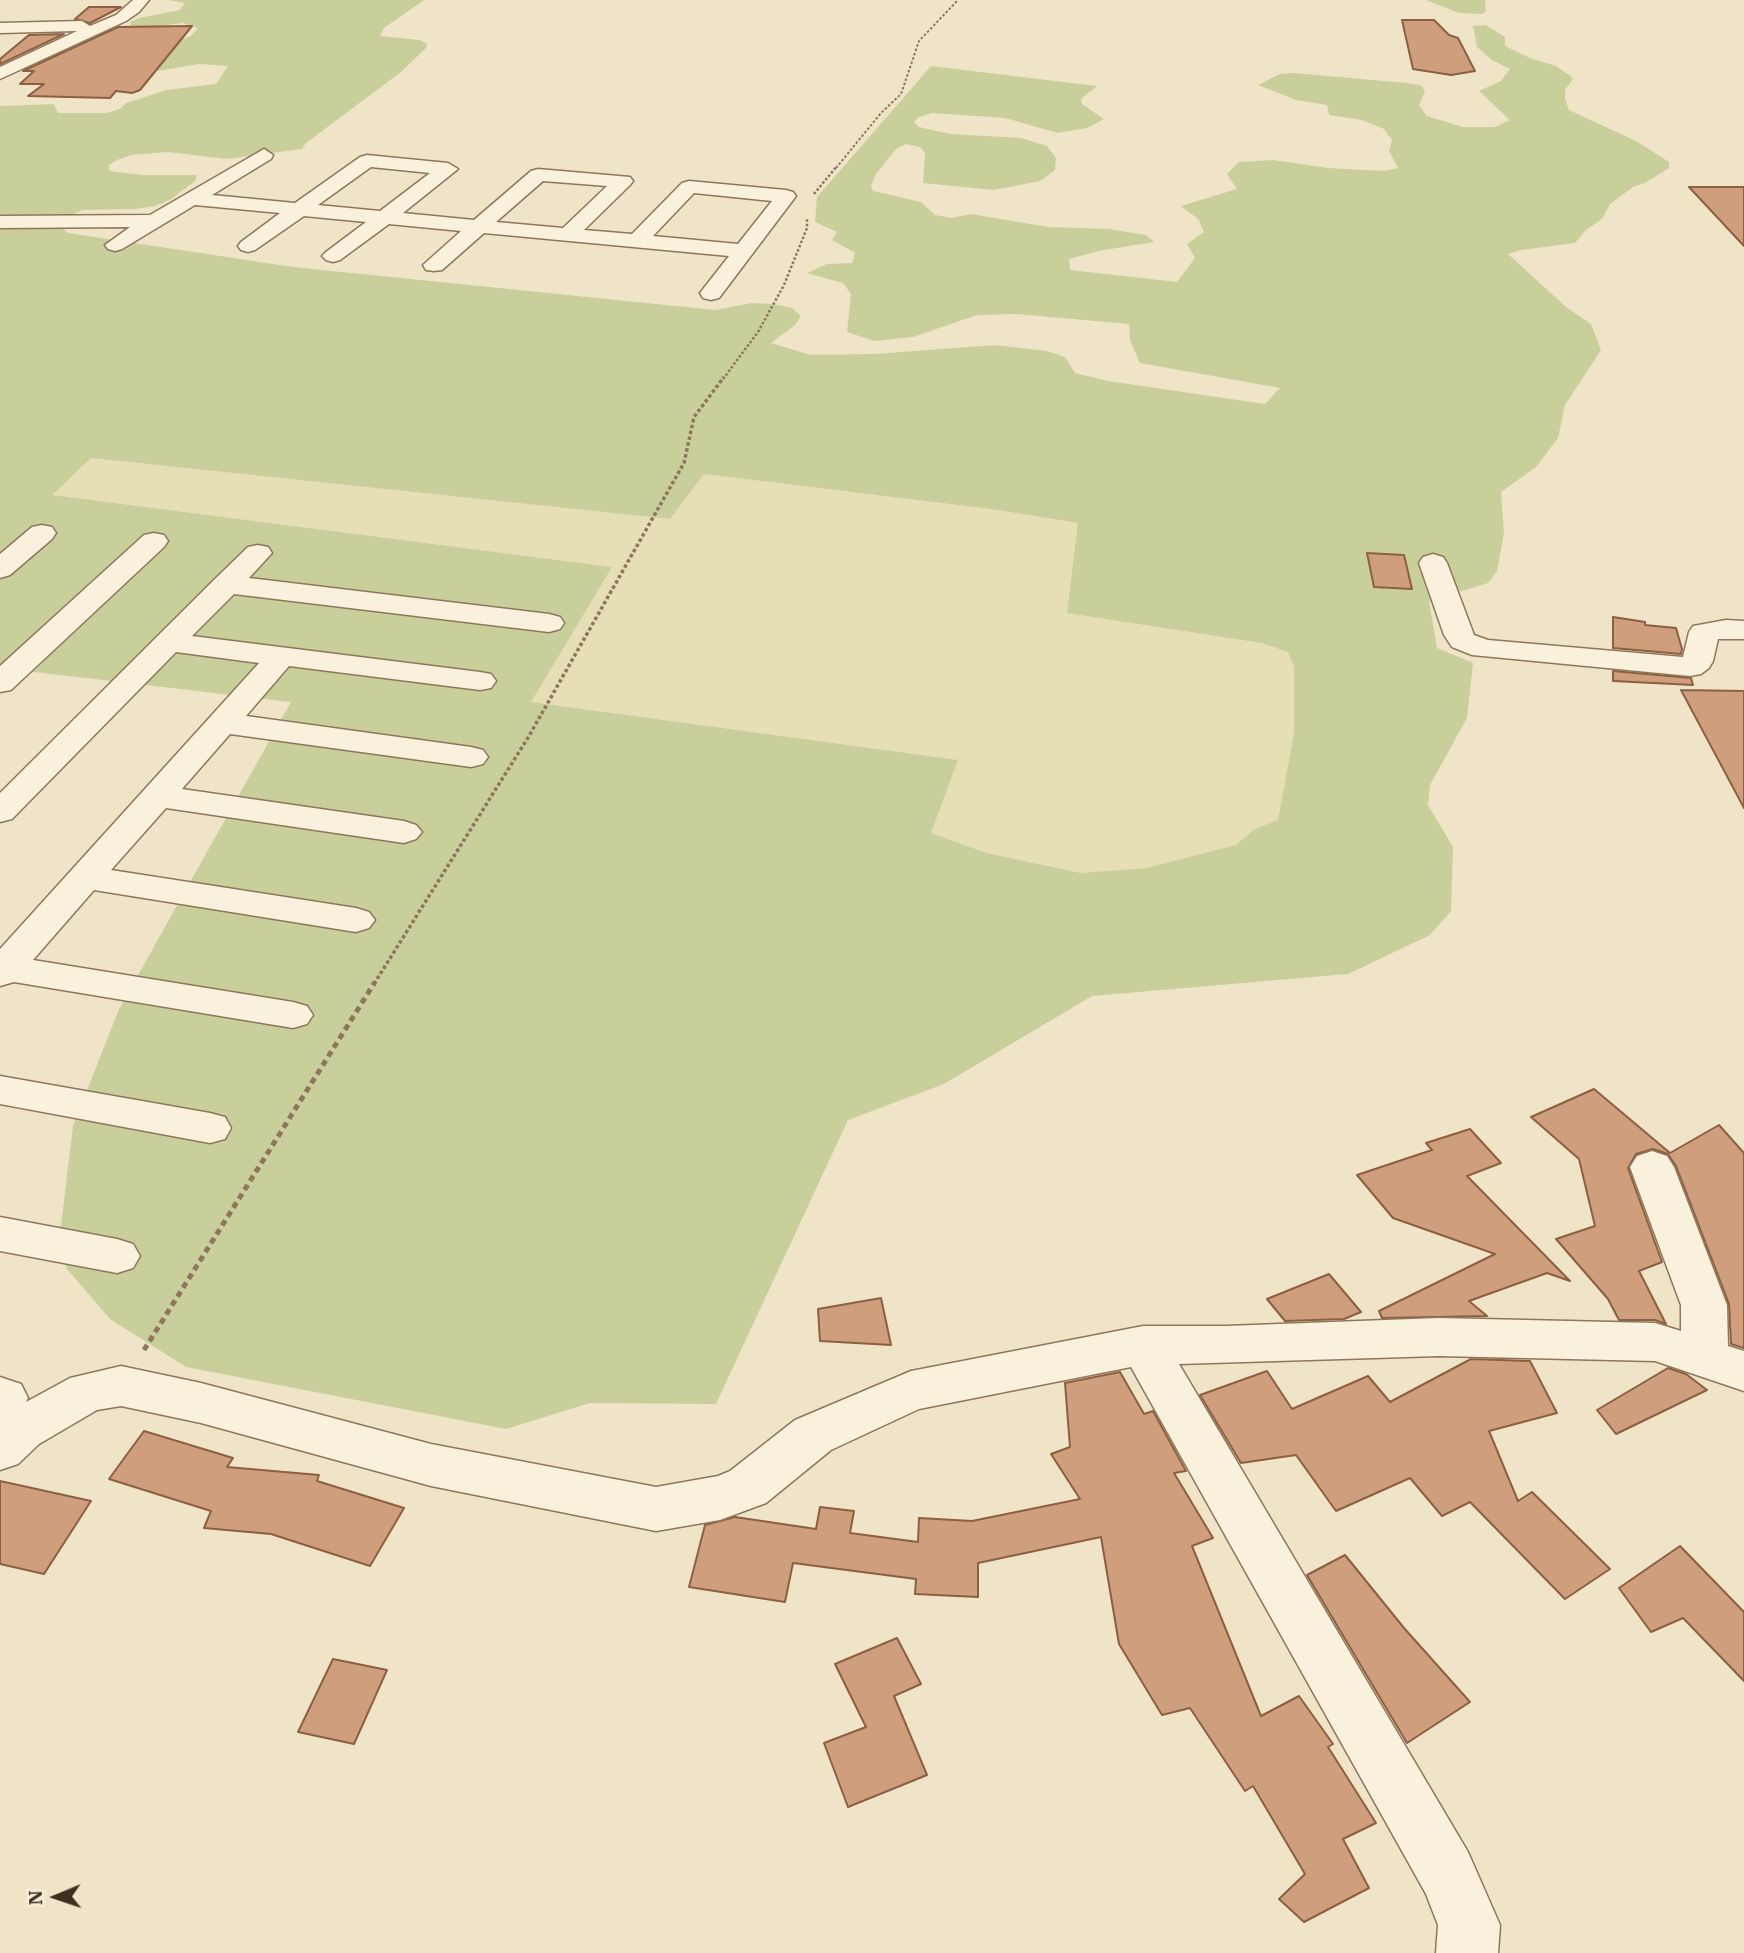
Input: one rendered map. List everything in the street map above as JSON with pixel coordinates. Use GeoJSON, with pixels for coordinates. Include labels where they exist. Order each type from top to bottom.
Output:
{"type":"FeatureCollection","features":[{"type":"Feature","properties":{"kind":"street"},"geometry":{"type":"LineString","coordinates":[[0,74],[46,50],[106,26],[134,9],[141,0]]}},
{"type":"Feature","properties":{"kind":"street"},"geometry":{"type":"LineString","coordinates":[[0,28],[106,26]]}},
{"type":"Feature","properties":{"kind":"street"},"geometry":{"type":"LineString","coordinates":[[115,245],[264,155]]}},
{"type":"Feature","properties":{"kind":"street"},"geometry":{"type":"LineString","coordinates":[[248,246],[367,161],[448,169],[333,256]]}},
{"type":"Feature","properties":{"kind":"street"},"geometry":{"type":"LineString","coordinates":[[433,265],[538,175],[623,181],[568,234]]}},
{"type":"Feature","properties":{"kind":"street"},"geometry":{"type":"LineString","coordinates":[[637,241],[689,187],[786,196],[710,293]]}},
{"type":"Feature","properties":{"kind":"street"},"geometry":{"type":"LineString","coordinates":[[191,199],[743,251]]}},
{"type":"Feature","properties":{"kind":"street"},"geometry":{"type":"LineString","coordinates":[[0,222],[155,221]]}},
{"type":"Feature","properties":{"kind":"street"},"geometry":{"type":"LineString","coordinates":[[5,559],[42,533]]}},
{"type":"Feature","properties":{"kind":"street"},"geometry":{"type":"LineString","coordinates":[[0,683],[154,541]]}},
{"type":"Feature","properties":{"kind":"street"},"geometry":{"type":"LineString","coordinates":[[0,812],[258,553]]}},
{"type":"Feature","properties":{"kind":"street"},"geometry":{"type":"LineString","coordinates":[[1433,563],[1459,635],[1463,641],[1483,649],[1690,667],[1698,661],[1704,632],[1744,630]]}},
{"type":"Feature","properties":{"kind":"street"},"geometry":{"type":"LineString","coordinates":[[226,584],[549,623]]}},
{"type":"Feature","properties":{"kind":"street"},"geometry":{"type":"LineString","coordinates":[[169,642],[279,658],[480,681]]}},
{"type":"Feature","properties":{"kind":"street"},"geometry":{"type":"LineString","coordinates":[[2,971],[279,658]]}},
{"type":"Feature","properties":{"kind":"street"},"geometry":{"type":"LineString","coordinates":[[222,723],[471,757]]}},
{"type":"Feature","properties":{"kind":"street"},"geometry":{"type":"LineString","coordinates":[[157,796],[404,832]]}},
{"type":"Feature","properties":{"kind":"street"},"geometry":{"type":"LineString","coordinates":[[85,877],[356,920]]}},
{"type":"Feature","properties":{"kind":"street"},"geometry":{"type":"LineString","coordinates":[[2,971],[293,1015]]}},
{"type":"Feature","properties":{"kind":"street"},"geometry":{"type":"LineString","coordinates":[[0,1090],[210,1128]]}},
{"type":"Feature","properties":{"kind":"street"},"geometry":{"type":"LineString","coordinates":[[1652,1167],[1725,1365]]}},
{"type":"Feature","properties":{"kind":"street"},"geometry":{"type":"LineString","coordinates":[[0,1234],[117,1256]]}},
{"type":"Feature","properties":{"kind":"street"},"geometry":{"type":"LineString","coordinates":[[0,1449],[22,1429],[88,1392],[121,1386],[201,1404],[431,1465],[656,1509],[720,1498],[748,1487],[813,1435],[911,1391],[1143,1345],[1226,1345],[1439,1337],[1655,1342],[1725,1365]]}},
{"type":"Feature","properties":{"kind":"street"},"geometry":{"type":"LineString","coordinates":[[1143,1345],[1447,1873],[1469,1925],[1467,1953]]}},
{"type":"Feature","properties":{"kind":"path"},"geometry":{"type":"LineString","coordinates":[[807,202],[881,113],[901,94],[919,41],[958,0]]}},
{"type":"Feature","properties":{"kind":"path"},"geometry":{"type":"LineString","coordinates":[[121,1386],[529,736],[684,463],[694,417],[758,332],[784,285],[807,228],[807,215]]}},
{"type":"Feature","properties":{"kind":"shaded area"},"geometry":{"type":"Polygon","coordinates":[[[90,458],[670,519],[704,474],[991,509],[1079,523],[1262,643],[1288,652],[1294,667],[1294,733],[1278,820],[1253,830],[1236,845],[1146,868],[1081,873],[987,853],[931,833],[958,760],[530,702],[612,567],[51,495],[90,458]]]}},
{"type":"Feature","properties":{"kind":"green space"},"geometry":{"type":"Polygon","coordinates":[[[168,0],[424,0],[384,28],[380,36],[420,40],[427,44],[401,72],[306,143],[302,149],[227,159],[168,152],[132,155],[117,160],[109,165],[109,171],[142,175],[197,175],[195,181],[170,200],[155,206],[82,210],[62,220],[62,228],[68,233],[293,267],[715,310],[752,303],[773,304],[792,308],[801,316],[795,325],[771,343],[811,355],[874,354],[995,345],[1047,351],[1065,357],[1075,373],[1108,381],[1265,404],[1280,388],[1140,363],[1130,340],[1129,324],[1017,314],[977,315],[913,337],[874,341],[847,332],[851,294],[843,283],[807,273],[827,264],[852,263],[855,253],[832,240],[837,232],[815,222],[817,197],[931,66],[1097,86],[1081,99],[1082,104],[1104,119],[1087,128],[1058,133],[1005,118],[932,113],[919,117],[914,122],[919,127],[950,134],[1021,138],[1047,146],[1056,158],[1055,170],[1040,181],[994,190],[923,183],[925,153],[920,147],[906,144],[896,149],[876,174],[871,186],[873,191],[921,202],[935,215],[952,218],[971,214],[1048,227],[1109,229],[1146,235],[1154,242],[1098,251],[1069,259],[1070,270],[1177,282],[1195,258],[1187,244],[1204,232],[1198,219],[1181,206],[1237,189],[1227,174],[1239,162],[1273,160],[1328,168],[1383,171],[1398,168],[1389,151],[1392,140],[1384,129],[1362,120],[1329,115],[1327,105],[1296,100],[1258,85],[1280,74],[1294,73],[1407,83],[1422,86],[1425,91],[1419,105],[1427,116],[1463,127],[1495,127],[1510,120],[1479,91],[1501,81],[1510,69],[1492,60],[1477,47],[1473,26],[1486,25],[1505,37],[1505,46],[1556,66],[1569,75],[1573,79],[1565,90],[1565,99],[1569,110],[1636,141],[1669,162],[1669,168],[1633,187],[1610,204],[1602,219],[1586,230],[1575,243],[1508,254],[1566,307],[1591,324],[1601,350],[1565,405],[1558,438],[1536,467],[1501,492],[1504,533],[1497,571],[1488,583],[1429,601],[1437,648],[1473,663],[1467,718],[1430,785],[1428,805],[1453,847],[1451,911],[1430,935],[1348,974],[1092,996],[944,1084],[848,1120],[716,1404],[590,1403],[506,1429],[186,1367],[110,1319],[67,1269],[59,1242],[73,1126],[119,1009],[291,702],[0,668],[0,106],[54,104],[58,113],[106,113],[120,109],[126,103],[167,90],[216,84],[228,66],[199,64],[152,72],[88,68],[42,60],[60,50],[101,53],[152,51],[191,36],[198,28],[183,23],[137,29],[131,26],[130,22],[180,10],[185,3],[168,0]],[[91,458],[52,495],[612,567],[531,702],[958,760],[931,833],[987,853],[1081,873],[1146,868],[1236,845],[1253,830],[1278,820],[1294,733],[1294,667],[1288,652],[1262,643],[1067,613],[1078,523],[991,509],[704,474],[670,519],[91,458]]]}},
{"type":"Feature","properties":{"kind":"green space"},"geometry":{"type":"Polygon","coordinates":[[[1426,0],[1485,0],[1486,11],[1483,14],[1459,13],[1426,0]]]}},
{"type":"Feature","properties":{"kind":"building"},"geometry":{"type":"Polygon","coordinates":[[[89,7],[121,7],[90,23],[75,19],[89,7]]]}},
{"type":"Feature","properties":{"kind":"building"},"geometry":{"type":"Polygon","coordinates":[[[1402,20],[1434,20],[1449,35],[1458,38],[1475,71],[1451,75],[1413,69],[1402,20]]]}},
{"type":"Feature","properties":{"kind":"building"},"geometry":{"type":"Polygon","coordinates":[[[192,26],[140,90],[132,93],[116,91],[110,98],[28,96],[44,84],[20,84],[34,71],[23,71],[118,27],[192,26]]]}},
{"type":"Feature","properties":{"kind":"building"},"geometry":{"type":"Polygon","coordinates":[[[64,34],[0,64],[0,59],[29,35],[64,34]]]}},
{"type":"Feature","properties":{"kind":"building"},"geometry":{"type":"Polygon","coordinates":[[[1689,187],[1744,187],[1744,246],[1689,187]]]}},
{"type":"Feature","properties":{"kind":"building"},"geometry":{"type":"Polygon","coordinates":[[[1367,553],[1404,555],[1412,589],[1374,587],[1367,553]]]}},
{"type":"Feature","properties":{"kind":"building"},"geometry":{"type":"Polygon","coordinates":[[[1613,617],[1645,622],[1645,625],[1676,628],[1681,654],[1613,648],[1613,617]]]}},
{"type":"Feature","properties":{"kind":"building"},"geometry":{"type":"Polygon","coordinates":[[[1613,671],[1691,678],[1693,685],[1613,681],[1613,671]]]}},
{"type":"Feature","properties":{"kind":"building"},"geometry":{"type":"Polygon","coordinates":[[[1681,690],[1744,691],[1744,808],[1681,690]]]}},
{"type":"Feature","properties":{"kind":"building"},"geometry":{"type":"Polygon","coordinates":[[[1594,1089],[1670,1153],[1719,1125],[1744,1153],[1744,1348],[1731,1344],[1729,1304],[1676,1166],[1668,1154],[1653,1149],[1636,1154],[1628,1168],[1662,1262],[1639,1271],[1666,1324],[1655,1320],[1619,1320],[1608,1299],[1556,1239],[1595,1226],[1579,1159],[1531,1117],[1594,1089]]]}},
{"type":"Feature","properties":{"kind":"building"},"geometry":{"type":"Polygon","coordinates":[[[1470,1129],[1501,1163],[1467,1176],[1570,1281],[1547,1273],[1469,1301],[1487,1316],[1382,1318],[1379,1311],[1495,1254],[1393,1218],[1357,1175],[1432,1150],[1426,1143],[1470,1129]]]}},
{"type":"Feature","properties":{"kind":"building"},"geometry":{"type":"Polygon","coordinates":[[[1329,1274],[1361,1312],[1344,1319],[1285,1321],[1267,1299],[1329,1274]]]}},
{"type":"Feature","properties":{"kind":"building"},"geometry":{"type":"Polygon","coordinates":[[[881,1298],[891,1345],[820,1341],[818,1309],[881,1298]]]}},
{"type":"Feature","properties":{"kind":"building"},"geometry":{"type":"Polygon","coordinates":[[[1471,1359],[1530,1361],[1557,1413],[1489,1431],[1518,1501],[1532,1492],[1610,1569],[1565,1599],[1470,1502],[1442,1516],[1410,1478],[1336,1511],[1296,1455],[1241,1463],[1200,1395],[1267,1371],[1292,1409],[1368,1376],[1390,1402],[1471,1359]]]}},
{"type":"Feature","properties":{"kind":"building"},"geometry":{"type":"Polygon","coordinates":[[[1668,1368],[1686,1374],[1707,1390],[1616,1434],[1597,1410],[1668,1368]]]}},
{"type":"Feature","properties":{"kind":"building"},"geometry":{"type":"Polygon","coordinates":[[[1120,1372],[1144,1414],[1153,1411],[1186,1471],[1174,1473],[1213,1538],[1192,1546],[1261,1716],[1299,1696],[1333,1744],[1328,1747],[1376,1823],[1343,1839],[1369,1888],[1304,1922],[1279,1899],[1305,1874],[1253,1786],[1245,1791],[1190,1708],[1162,1715],[1119,1644],[1101,1537],[978,1563],[978,1597],[915,1594],[916,1579],[793,1563],[785,1602],[689,1587],[705,1525],[735,1517],[816,1529],[820,1507],[854,1511],[850,1533],[918,1542],[919,1518],[972,1521],[1080,1499],[1051,1454],[1070,1447],[1065,1383],[1120,1372]]]}},
{"type":"Feature","properties":{"kind":"building"},"geometry":{"type":"Polygon","coordinates":[[[144,1431],[233,1458],[227,1467],[319,1475],[317,1481],[404,1508],[370,1566],[271,1534],[204,1528],[211,1511],[109,1479],[144,1431]]]}},
{"type":"Feature","properties":{"kind":"building"},"geometry":{"type":"Polygon","coordinates":[[[0,1481],[91,1501],[44,1574],[0,1564],[0,1481]]]}},
{"type":"Feature","properties":{"kind":"building"},"geometry":{"type":"Polygon","coordinates":[[[1680,1546],[1744,1612],[1744,1681],[1683,1618],[1651,1632],[1619,1588],[1680,1546]]]}},
{"type":"Feature","properties":{"kind":"building"},"geometry":{"type":"Polygon","coordinates":[[[1345,1555],[1404,1628],[1470,1702],[1407,1743],[1307,1575],[1345,1555]]]}},
{"type":"Feature","properties":{"kind":"building"},"geometry":{"type":"Polygon","coordinates":[[[897,1638],[921,1684],[894,1696],[927,1775],[848,1807],[824,1743],[866,1727],[835,1664],[897,1638]]]}},
{"type":"Feature","properties":{"kind":"building"},"geometry":{"type":"Polygon","coordinates":[[[333,1659],[387,1670],[354,1744],[298,1732],[333,1659]]]}}]}
